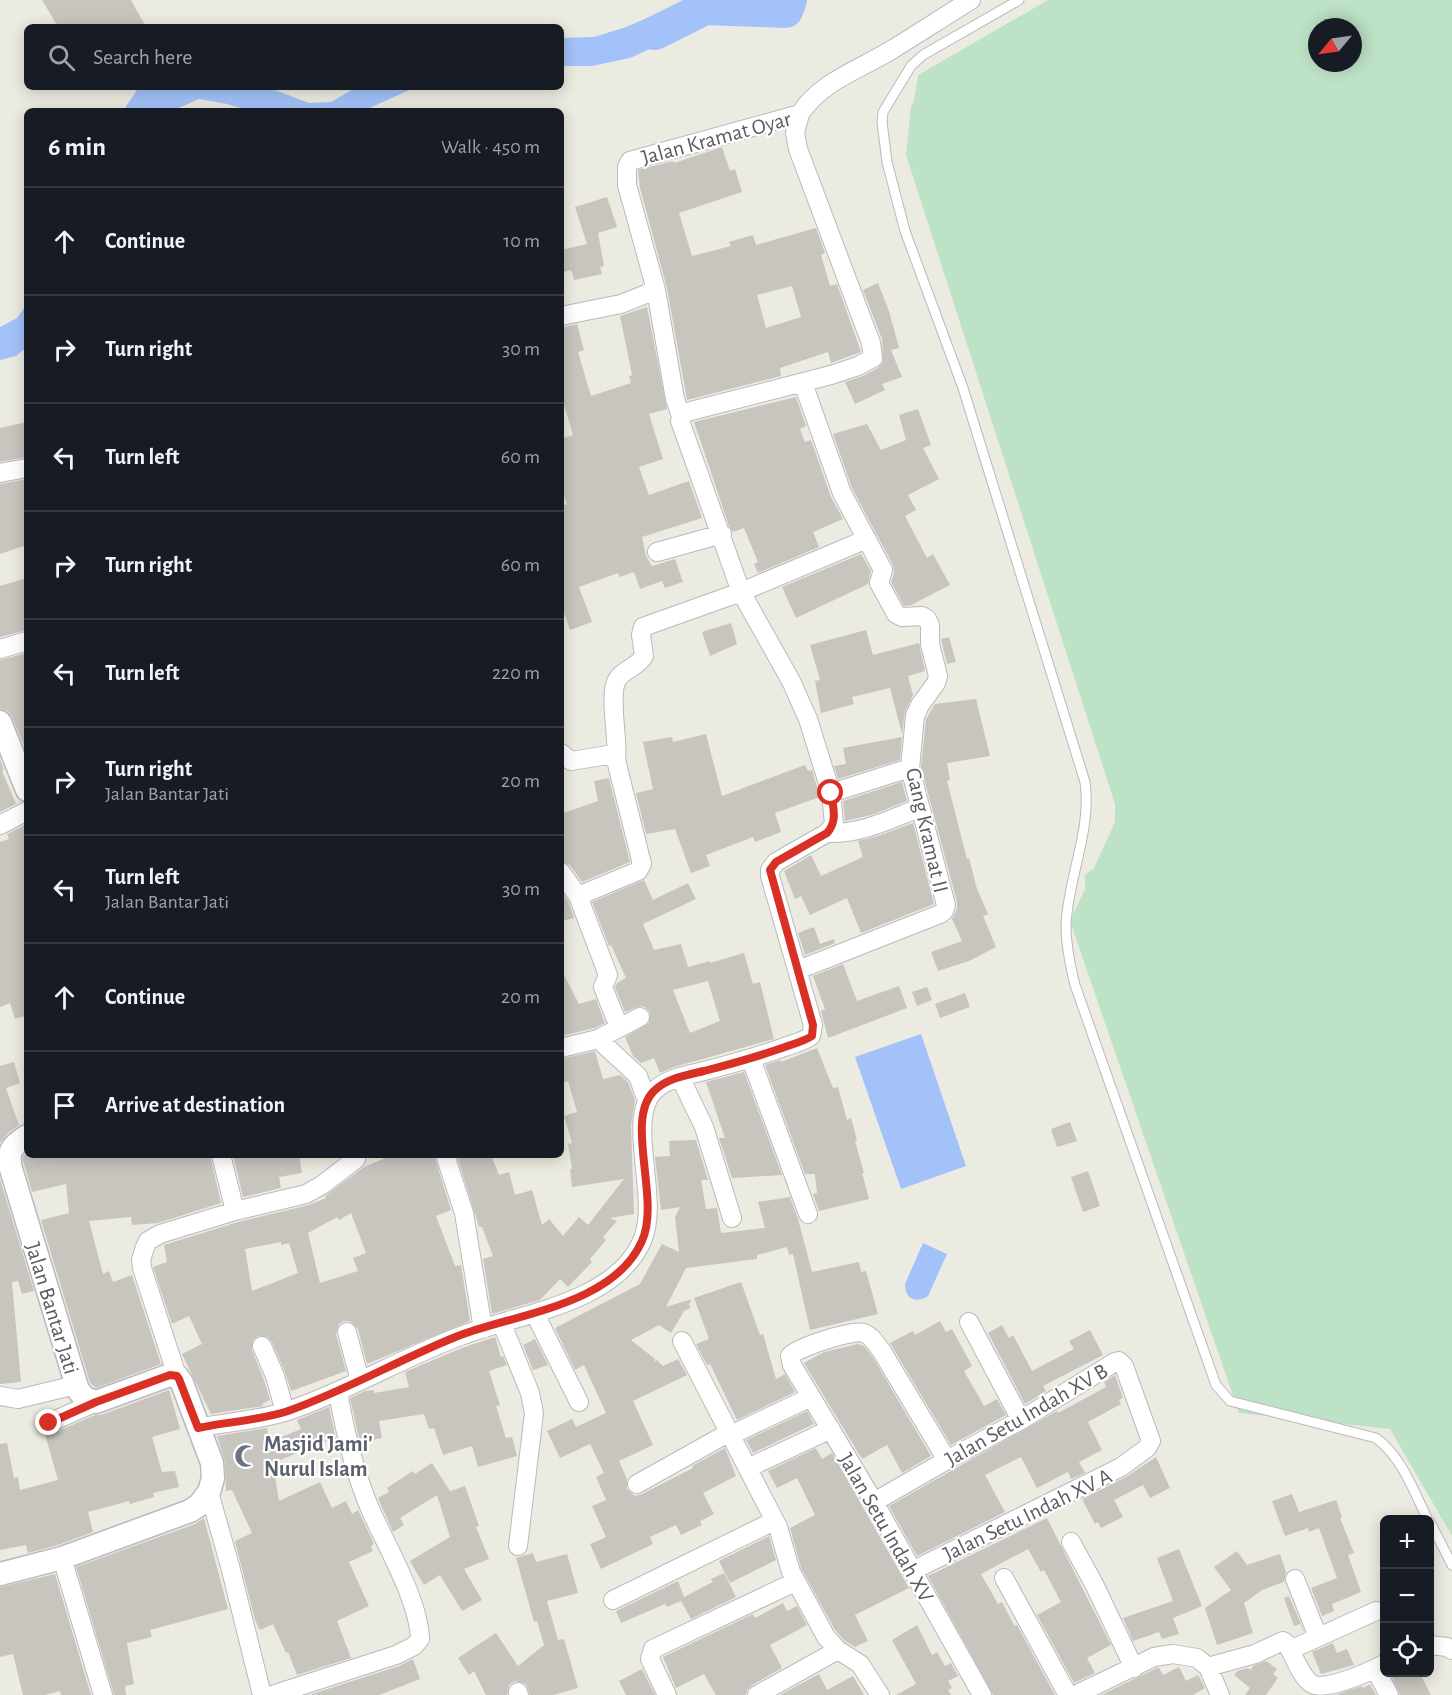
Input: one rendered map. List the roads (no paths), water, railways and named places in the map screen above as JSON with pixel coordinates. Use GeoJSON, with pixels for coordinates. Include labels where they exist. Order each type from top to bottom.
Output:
{"type":"FeatureCollection","features":[{"type":"Feature","properties":{"kind":"street","name":"Jalan Kramat Oyar"},"geometry":{"type":"LineString","coordinates":[[656,291],[627,185],[627,167],[630,161],[800,114],[809,100],[839,78],[891,51],[971,0]]}},
{"type":"Feature","properties":{"kind":"street"},"geometry":{"type":"LineString","coordinates":[[681,416],[687,412],[803,383],[858,366],[870,362],[874,355],[865,324],[798,149],[795,133],[800,114]]}},
{"type":"Feature","properties":{"kind":"street"},"geometry":{"type":"LineString","coordinates":[[198,1428],[285,1412],[338,1392],[441,1343],[535,1314],[575,1299],[600,1285],[633,1258],[643,1240],[648,1223],[649,1206],[642,1129],[648,1098],[659,1086],[680,1077],[751,1059],[812,1036],[813,1025],[770,870],[776,862],[827,833],[834,824],[831,793],[801,700],[741,592],[682,426],[656,291],[621,304],[564,315]]}},
{"type":"Feature","properties":{"kind":"street","name":"Gang Kramat II"},"geometry":{"type":"LineString","coordinates":[[798,970],[940,914],[944,911],[945,905],[910,768],[915,716],[938,676],[930,644],[930,625],[922,616],[902,617],[896,614],[879,583],[884,570],[842,493],[803,383]]}},
{"type":"Feature","properties":{"kind":"street"},"geometry":{"type":"LineString","coordinates":[[0,473],[24,469]]}},
{"type":"Feature","properties":{"kind":"street"},"geometry":{"type":"LineString","coordinates":[[657,552],[722,534]]}},
{"type":"Feature","properties":{"kind":"street"},"geometry":{"type":"LineString","coordinates":[[578,896],[638,871],[642,864],[615,760],[618,747],[612,693],[623,672],[633,668],[645,656],[641,635],[643,627],[741,592],[867,539]]}},
{"type":"Feature","properties":{"kind":"street"},"geometry":{"type":"LineString","coordinates":[[0,649],[24,642]]}},
{"type":"Feature","properties":{"kind":"street"},"geometry":{"type":"LineString","coordinates":[[0,722],[24,782]]}},
{"type":"Feature","properties":{"kind":"street"},"geometry":{"type":"LineString","coordinates":[[564,755],[571,761],[608,755],[615,760]]}},
{"type":"Feature","properties":{"kind":"street"},"geometry":{"type":"LineString","coordinates":[[831,793],[910,768]]}},
{"type":"Feature","properties":{"kind":"street"},"geometry":{"type":"LineString","coordinates":[[827,833],[861,830],[920,808]]}},
{"type":"Feature","properties":{"kind":"street"},"geometry":{"type":"LineString","coordinates":[[0,825],[24,813]]}},
{"type":"Feature","properties":{"kind":"street"},"geometry":{"type":"LineString","coordinates":[[564,876],[578,896],[608,975],[603,987],[618,1027]]}},
{"type":"Feature","properties":{"kind":"street"},"geometry":{"type":"LineString","coordinates":[[564,1047],[598,1039],[640,1017]]}},
{"type":"Feature","properties":{"kind":"street"},"geometry":{"type":"LineString","coordinates":[[598,1039],[638,1076],[648,1098]]}},
{"type":"Feature","properties":{"kind":"street"},"geometry":{"type":"LineString","coordinates":[[751,1059],[808,1214]]}},
{"type":"Feature","properties":{"kind":"street"},"geometry":{"type":"LineString","coordinates":[[680,1077],[704,1127],[732,1218]]}},
{"type":"Feature","properties":{"kind":"street","name":"Jalan Bantar Jati"},"geometry":{"type":"LineString","coordinates":[[13,1145],[10,1155],[11,1169],[76,1384],[85,1398],[96,1402]]}},
{"type":"Feature","properties":{"kind":"street"},"geometry":{"type":"LineString","coordinates":[[222,1158],[235,1211]]}},
{"type":"Feature","properties":{"kind":"street"},"geometry":{"type":"LineString","coordinates":[[262,1695],[210,1492],[213,1478],[212,1463],[182,1383],[177,1376],[142,1268],[142,1252],[148,1241],[160,1234],[235,1211],[306,1194],[322,1185],[356,1158]]}},
{"type":"Feature","properties":{"kind":"street"},"geometry":{"type":"LineString","coordinates":[[446,1158],[464,1213],[483,1329]]}},
{"type":"Feature","properties":{"kind":"street"},"geometry":{"type":"LineString","coordinates":[[535,1314],[579,1402]]}},
{"type":"Feature","properties":{"kind":"street"},"geometry":{"type":"LineString","coordinates":[[969,1322],[1022,1420]]}},
{"type":"Feature","properties":{"kind":"street"},"geometry":{"type":"LineString","coordinates":[[502,1324],[530,1393],[534,1413],[518,1546]]}},
{"type":"Feature","properties":{"kind":"street"},"geometry":{"type":"LineString","coordinates":[[347,1332],[360,1381]]}},
{"type":"Feature","properties":{"kind":"street","name":"Jalan Setu Indah XV"},"geometry":{"type":"LineString","coordinates":[[947,1460],[881,1350],[870,1337],[860,1332],[854,1333],[796,1350],[790,1356],[790,1360],[874,1502],[982,1695]]}},
{"type":"Feature","properties":{"kind":"street"},"geometry":{"type":"LineString","coordinates":[[682,1341],[781,1534],[795,1582],[826,1637],[838,1650],[860,1664],[880,1695]]}},
{"type":"Feature","properties":{"kind":"street"},"geometry":{"type":"LineString","coordinates":[[262,1346],[275,1376],[285,1412]]}},
{"type":"Feature","properties":{"kind":"street","name":"Jalan Setu Indah XV B"},"geometry":{"type":"LineString","coordinates":[[874,1502],[1022,1420],[1119,1361],[1124,1366],[1151,1441],[1140,1454]]}},
{"type":"Feature","properties":{"kind":"street"},"geometry":{"type":"LineString","coordinates":[[49,1423],[96,1402],[170,1375],[177,1376]]}},
{"type":"Feature","properties":{"kind":"street"},"geometry":{"type":"LineString","coordinates":[[0,1396],[18,1399],[76,1384]]}},
{"type":"Feature","properties":{"kind":"street"},"geometry":{"type":"LineString","coordinates":[[272,1695],[396,1655],[414,1646],[420,1639],[420,1626],[416,1613],[353,1462],[338,1392]]}},
{"type":"Feature","properties":{"kind":"street"},"geometry":{"type":"LineString","coordinates":[[637,1484],[730,1434],[812,1397]]}},
{"type":"Feature","properties":{"kind":"street"},"geometry":{"type":"LineString","coordinates":[[748,1468],[831,1429]]}},
{"type":"Feature","properties":{"kind":"street","name":"Jalan Setu Indah XV A"},"geometry":{"type":"LineString","coordinates":[[912,1571],[1121,1467],[1140,1454]]}},
{"type":"Feature","properties":{"kind":"street"},"geometry":{"type":"LineString","coordinates":[[0,1574],[62,1558],[190,1511],[199,1505],[210,1492]]}},
{"type":"Feature","properties":{"kind":"street"},"geometry":{"type":"LineString","coordinates":[[613,1600],[774,1521]]}},
{"type":"Feature","properties":{"kind":"street"},"geometry":{"type":"LineString","coordinates":[[1071,1542],[1134,1668]]}},
{"type":"Feature","properties":{"kind":"street"},"geometry":{"type":"LineString","coordinates":[[62,1558],[103,1695]]}},
{"type":"Feature","properties":{"kind":"street"},"geometry":{"type":"LineString","coordinates":[[1004,1578],[1068,1695]]}},
{"type":"Feature","properties":{"kind":"street"},"geometry":{"type":"LineString","coordinates":[[1295,1580],[1318,1637]]}},
{"type":"Feature","properties":{"kind":"street"},"geometry":{"type":"LineString","coordinates":[[667,1695],[650,1659],[653,1649],[795,1582]]}},
{"type":"Feature","properties":{"kind":"street"},"geometry":{"type":"LineString","coordinates":[[1290,1650],[1376,1611]]}},
{"type":"Feature","properties":{"kind":"street"},"geometry":{"type":"LineString","coordinates":[[1208,1666],[1255,1654],[1283,1641],[1287,1644],[1304,1675],[1313,1684],[1320,1686],[1380,1667]]}},
{"type":"Feature","properties":{"kind":"street"},"geometry":{"type":"LineString","coordinates":[[1434,1645],[1452,1650]]}},
{"type":"Feature","properties":{"kind":"street"},"geometry":{"type":"LineString","coordinates":[[757,1695],[838,1650]]}},
{"type":"Feature","properties":{"kind":"street"},"geometry":{"type":"LineString","coordinates":[[1075,1695],[1154,1657],[1173,1654],[1197,1658],[1208,1666],[1220,1695]]}},
{"type":"Feature","properties":{"kind":"street"},"geometry":{"type":"LineString","coordinates":[[1383,1677],[1389,1695]]}},
{"type":"Feature","properties":{"kind":"lane"},"geometry":{"type":"LineString","coordinates":[[1019,0],[923,55],[911,66],[891,98],[883,112],[882,122],[887,162],[905,231],[963,388],[1085,782],[1086,808],[1066,923],[1067,944],[1075,985],[1216,1385],[1221,1393],[1230,1401],[1376,1438],[1387,1446],[1396,1458],[1426,1515]]}},
{"type":"Feature","properties":{"kind":"lane"},"geometry":{"type":"LineString","coordinates":[[1434,1531],[1452,1565]]}},
{"type":"Feature","properties":{"kind":"water"},"geometry":{"type":"Polygon","coordinates":[[[689,0],[692,0],[704,24],[630,58],[592,66],[564,66],[564,38],[594,37],[626,27],[689,0]]]}},
{"type":"Feature","properties":{"kind":"water"},"geometry":{"type":"Polygon","coordinates":[[[137,90],[275,90],[309,103],[331,102],[352,90],[409,90],[370,108],[240,108],[199,99],[179,108],[125,108],[137,90]]]}},
{"type":"Feature","properties":{"kind":"water"},"geometry":{"type":"Polygon","coordinates":[[[24,308],[24,349],[16,356],[0,360],[0,327],[17,318],[24,308]]]}},
{"type":"Feature","properties":{"kind":"water"},"geometry":{"type":"Polygon","coordinates":[[[921,1034],[966,1166],[901,1189],[855,1057],[921,1034]]]}},
{"type":"Feature","properties":{"kind":"water"},"geometry":{"type":"Polygon","coordinates":[[[923,1243],[947,1254],[928,1296],[915,1300],[907,1293],[905,1284],[923,1243]]]}},
{"type":"Feature","properties":{"kind":"waterway"},"geometry":{"type":"LineString","coordinates":[[655,33],[705,8],[786,11],[790,0]]}},
{"type":"Feature","properties":{"kind":"place","name":"Masjid Jami' Nurul Islam"},"geometry":{"type":"Point","coordinates":[246,1456]}}]}
